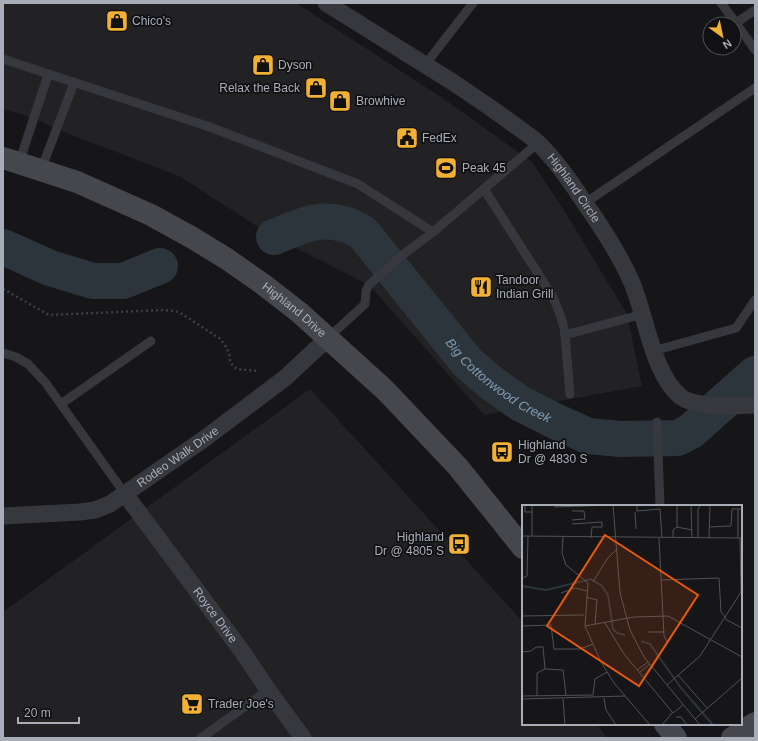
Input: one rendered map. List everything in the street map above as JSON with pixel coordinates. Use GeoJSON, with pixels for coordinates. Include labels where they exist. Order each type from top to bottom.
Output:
{"type":"FeatureCollection","features":[{"type":"Feature","properties":{"kind":"main road","name":"Highland Drive"},"geometry":{"type":"LineString","coordinates":[[11,160],[77,182],[151,215],[227,259],[264,285],[300,313],[385,390],[458,467],[522,547]]}},
{"type":"Feature","properties":{"kind":"main road"},"geometry":{"type":"LineString","coordinates":[[732,738],[755,723]]}},
{"type":"Feature","properties":{"kind":"main road"},"geometry":{"type":"LineString","coordinates":[[666,725],[676,738]]}},
{"type":"Feature","properties":{"kind":"street","name":"Highland Circle"},"geometry":{"type":"LineString","coordinates":[[326,3],[481,100],[538,143],[562,170],[585,203],[610,242],[632,282],[643,314],[653,351],[660,368],[670,385],[681,397],[692,402],[747,406]]}},
{"type":"Feature","properties":{"kind":"street","name":"Rodeo Walk Drive"},"geometry":{"type":"LineString","coordinates":[[3,516],[80,512],[95,510],[110,504],[204,439],[285,378],[328,338]]}},
{"type":"Feature","properties":{"kind":"street","name":"Royce Drive"},"geometry":{"type":"LineString","coordinates":[[125,494],[244,654],[303,738]]}},
{"type":"Feature","properties":{"kind":"lane"},"geometry":{"type":"LineString","coordinates":[[425,65],[473,3]]}},
{"type":"Feature","properties":{"kind":"lane"},"geometry":{"type":"LineString","coordinates":[[721,3],[730,16]]}},
{"type":"Feature","properties":{"kind":"lane"},"geometry":{"type":"LineString","coordinates":[[742,20],[755,10]]}},
{"type":"Feature","properties":{"kind":"lane"},"geometry":{"type":"LineString","coordinates":[[742,32],[755,50]]}},
{"type":"Feature","properties":{"kind":"lane"},"geometry":{"type":"LineString","coordinates":[[3,59],[48,75],[210,126],[358,184],[433,232]]}},
{"type":"Feature","properties":{"kind":"lane"},"geometry":{"type":"LineString","coordinates":[[11,160],[48,75]]}},
{"type":"Feature","properties":{"kind":"lane"},"geometry":{"type":"LineString","coordinates":[[41,170],[74,83]]}},
{"type":"Feature","properties":{"kind":"lane"},"geometry":{"type":"LineString","coordinates":[[585,203],[755,88]]}},
{"type":"Feature","properties":{"kind":"lane"},"geometry":{"type":"LineString","coordinates":[[328,338],[365,304],[366,292],[369,285],[400,257],[433,232],[538,143]]}},
{"type":"Feature","properties":{"kind":"lane"},"geometry":{"type":"LineString","coordinates":[[484,189],[552,297],[561,315],[565,335],[570,394]]}},
{"type":"Feature","properties":{"kind":"lane"},"geometry":{"type":"LineString","coordinates":[[653,351],[736,328],[755,300]]}},
{"type":"Feature","properties":{"kind":"lane"},"geometry":{"type":"LineString","coordinates":[[565,335],[643,314]]}},
{"type":"Feature","properties":{"kind":"lane"},"geometry":{"type":"LineString","coordinates":[[61,404],[151,342]]}},
{"type":"Feature","properties":{"kind":"lane"},"geometry":{"type":"LineString","coordinates":[[3,354],[16,357],[28,364],[45,382],[125,494]]}},
{"type":"Feature","properties":{"kind":"lane"},"geometry":{"type":"LineString","coordinates":[[657,422],[660,505]]}},
{"type":"Feature","properties":{"kind":"lane"},"geometry":{"type":"LineString","coordinates":[[201,738],[268,690]]}},
{"type":"Feature","properties":{"kind":"path"},"geometry":{"type":"LineString","coordinates":[[3,289],[49,315],[163,310],[175,311],[219,338],[225,345],[233,366],[237,369],[258,370]]}},
{"type":"Feature","properties":{"kind":"shaded area"},"geometry":{"type":"Polygon","coordinates":[[[3,3],[296,3],[444,99],[532,162],[565,212],[627,314],[642,386],[484,415],[369,285],[274,237],[179,176],[56,129],[34,118],[3,109],[3,3]]]}},
{"type":"Feature","properties":{"kind":"shaded area"},"geometry":{"type":"Polygon","coordinates":[[[310,389],[522,621],[522,725],[598,725],[607,738],[3,738],[3,612],[310,389]]]}},
{"type":"Feature","properties":{"kind":"waterway","name":"Big Cottonwood Creek"},"geometry":{"type":"LineString","coordinates":[[274,237],[308,224],[325,221],[351,226],[363,233],[467,362],[490,382],[521,404],[588,436],[621,439],[678,438],[691,431],[755,374]]}},
{"type":"Feature","properties":{"kind":"waterway","name":"Big Cottonwood Creek"},"geometry":{"type":"LineString","coordinates":[[3,247],[50,268],[93,281],[123,281],[160,266]]}},
{"type":"Feature","properties":{"kind":"place","name":"Chico's"},"geometry":{"type":"Point","coordinates":[117,21]}},
{"type":"Feature","properties":{"kind":"place","name":"Dyson"},"geometry":{"type":"Point","coordinates":[263,65]}},
{"type":"Feature","properties":{"kind":"place","name":"Relax the Back"},"geometry":{"type":"Point","coordinates":[316,88]}},
{"type":"Feature","properties":{"kind":"place","name":"Browhive"},"geometry":{"type":"Point","coordinates":[340,101]}},
{"type":"Feature","properties":{"kind":"place","name":"FedEx"},"geometry":{"type":"Point","coordinates":[407,138]}},
{"type":"Feature","properties":{"kind":"place","name":"Peak 45"},"geometry":{"type":"Point","coordinates":[446,168]}},
{"type":"Feature","properties":{"kind":"place","name":"Tandoor Indian Grill"},"geometry":{"type":"Point","coordinates":[481,287]}},
{"type":"Feature","properties":{"kind":"place","name":"Highland Dr @ 4830 S"},"geometry":{"type":"Point","coordinates":[502,452]}},
{"type":"Feature","properties":{"kind":"place","name":"Highland Dr @ 4805 S"},"geometry":{"type":"Point","coordinates":[459,544]}},
{"type":"Feature","properties":{"kind":"place","name":"Trader Joe's"},"geometry":{"type":"Point","coordinates":[192,704]}}]}
